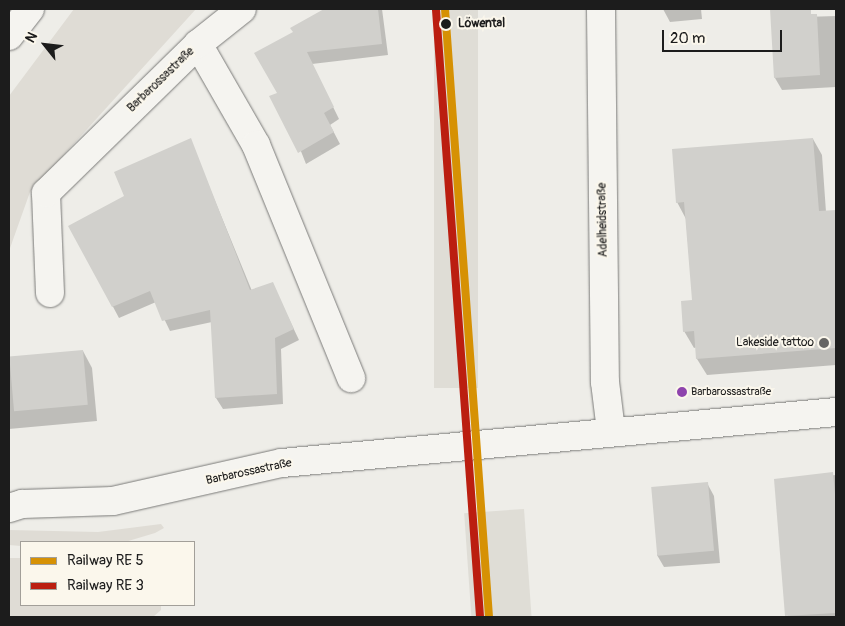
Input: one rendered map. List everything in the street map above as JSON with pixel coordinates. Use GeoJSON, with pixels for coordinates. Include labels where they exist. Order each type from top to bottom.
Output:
{"type":"FeatureCollection","features":[{"type":"Feature","properties":{"kind":"street"},"geometry":{"type":"LineString","coordinates":[[9,36],[30,9]]}},
{"type":"Feature","properties":{"kind":"street","name":"Barbarossastraße"},"geometry":{"type":"LineString","coordinates":[[50,293],[46,193],[198,44],[242,9]]}},
{"type":"Feature","properties":{"kind":"street","name":"Adelheidstraße"},"geometry":{"type":"LineString","coordinates":[[600,9],[605,382],[611,431]]}},
{"type":"Feature","properties":{"kind":"street","name":"Barbarossastraße"},"geometry":{"type":"LineString","coordinates":[[198,44],[256,145],[351,378]]}},
{"type":"Feature","properties":{"kind":"street","name":"Barbarossastraße"},"geometry":{"type":"LineString","coordinates":[[13,502],[113,501],[282,463],[611,431],[836,412]]}},
{"type":"Feature","properties":{"kind":"shaded area"},"geometry":{"type":"Polygon","coordinates":[[[74,9],[196,9],[30,192],[9,251],[9,96],[74,9]]]}},
{"type":"Feature","properties":{"kind":"shaded area"},"geometry":{"type":"Polygon","coordinates":[[[434,9],[478,9],[478,388],[434,388],[434,9]]]}},
{"type":"Feature","properties":{"kind":"shaded area"},"geometry":{"type":"Polygon","coordinates":[[[524,509],[532,617],[471,617],[464,513],[524,509]]]}},
{"type":"Feature","properties":{"kind":"shaded area"},"geometry":{"type":"Polygon","coordinates":[[[161,524],[164,528],[155,533],[128,541],[20,541],[20,546],[9,545],[9,530],[98,532],[161,524]]]}},
{"type":"Feature","properties":{"kind":"shaded area"},"geometry":{"type":"Polygon","coordinates":[[[9,558],[20,558],[20,606],[161,606],[161,610],[153,617],[9,617],[9,558]]]}},
{"type":"Feature","properties":{"kind":"building"},"geometry":{"type":"Polygon","coordinates":[[[324,9],[378,9],[382,44],[307,52],[334,107],[324,113],[334,132],[298,153],[269,96],[277,93],[254,53],[293,32],[290,28],[324,9]]]}},
{"type":"Feature","properties":{"kind":"building"},"geometry":{"type":"Polygon","coordinates":[[[770,9],[811,9],[811,14],[817,14],[820,75],[774,78],[770,9]]]}},
{"type":"Feature","properties":{"kind":"building"},"geometry":{"type":"Polygon","coordinates":[[[191,138],[250,290],[273,282],[294,329],[275,338],[277,394],[215,398],[210,310],[162,321],[150,291],[112,307],[68,226],[124,196],[114,172],[191,138]]]}},
{"type":"Feature","properties":{"kind":"building"},"geometry":{"type":"Polygon","coordinates":[[[813,138],[819,211],[836,210],[836,348],[696,359],[694,331],[683,332],[681,301],[692,300],[684,202],[676,203],[672,149],[813,138]]]}},
{"type":"Feature","properties":{"kind":"building"},"geometry":{"type":"Polygon","coordinates":[[[83,350],[88,405],[14,411],[9,356],[83,350]]]}},
{"type":"Feature","properties":{"kind":"building"},"geometry":{"type":"Polygon","coordinates":[[[833,472],[836,505],[836,613],[785,616],[774,479],[833,472]]]}},
{"type":"Feature","properties":{"kind":"building"},"geometry":{"type":"Polygon","coordinates":[[[708,482],[714,551],[657,556],[651,487],[708,482]]]}},
{"type":"Feature","properties":{"kind":"transit line"},"geometry":{"type":"LineString","coordinates":[[445,9],[489,617]]}},
{"type":"Feature","properties":{"kind":"transit line"},"geometry":{"type":"LineString","coordinates":[[436,10],[480,617]]}},
{"type":"Feature","properties":{"kind":"place","name":"Löwental"},"geometry":{"type":"Point","coordinates":[446,24]}},
{"type":"Feature","properties":{"kind":"place","name":"Lakeside tattoo"},"geometry":{"type":"Point","coordinates":[824,343]}},
{"type":"Feature","properties":{"kind":"place","name":"Barbarossastraße"},"geometry":{"type":"Point","coordinates":[682,392]}}]}
